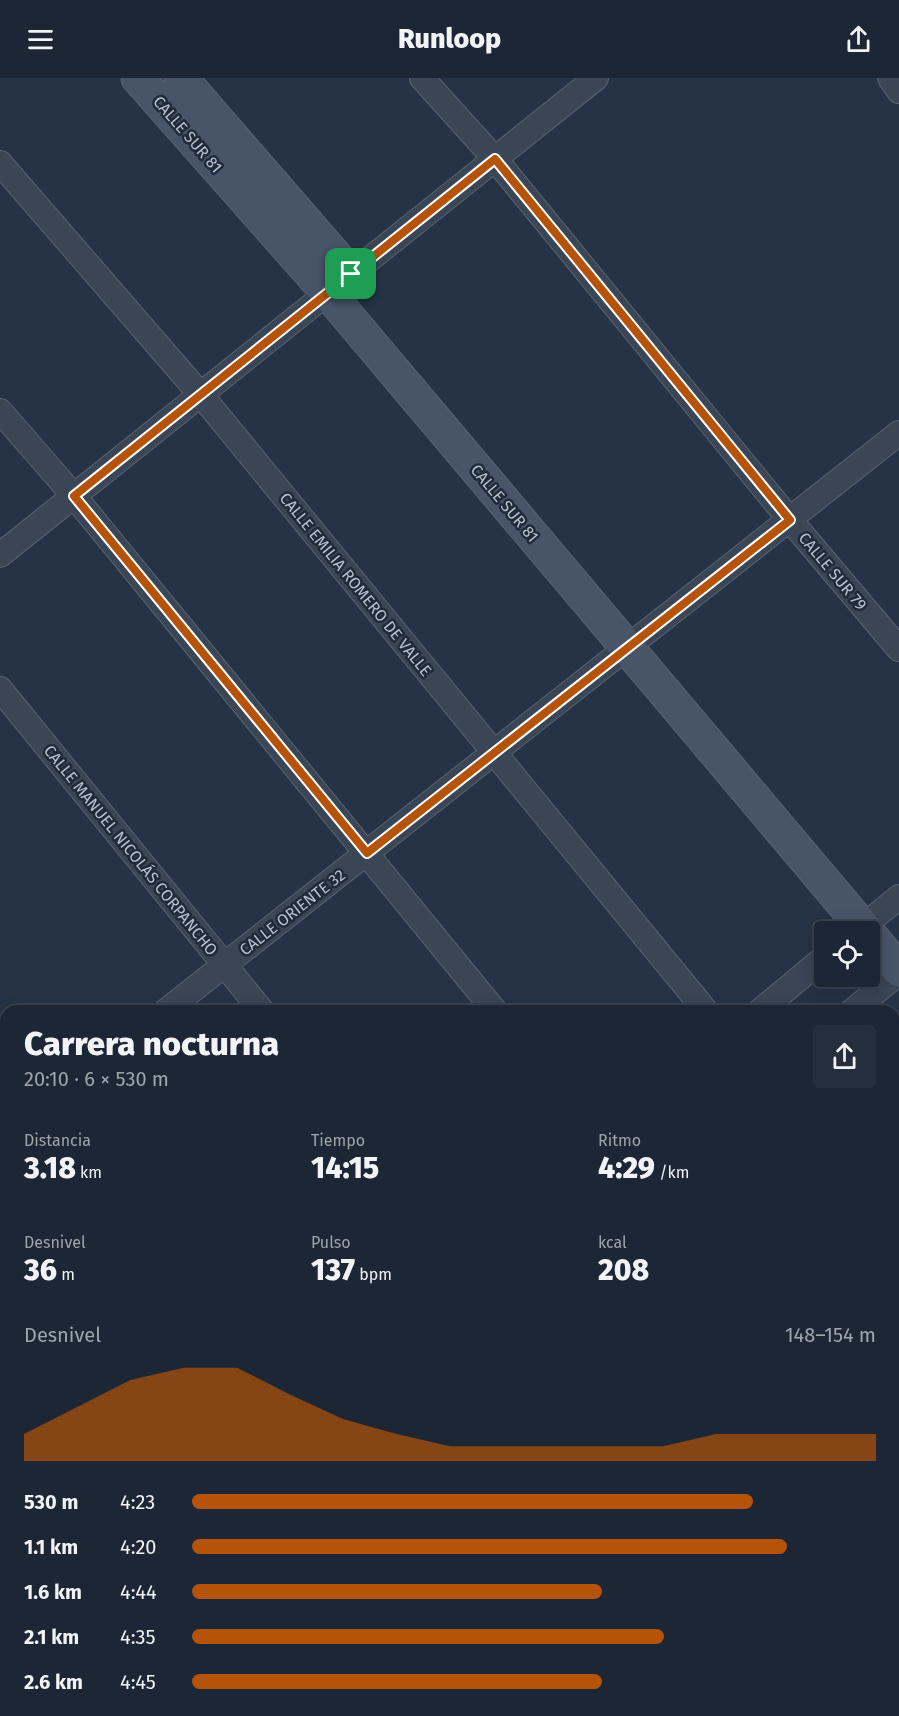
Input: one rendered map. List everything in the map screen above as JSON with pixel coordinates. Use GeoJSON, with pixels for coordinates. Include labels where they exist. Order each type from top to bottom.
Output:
{"type":"FeatureCollection","features":[{"type":"Feature","properties":{"kind":"street","name":"CALLE SUR 81"},"geometry":{"type":"LineString","coordinates":[[138,78],[340,284]]}},
{"type":"Feature","properties":{"kind":"street","name":"CALLE SUR 81"},"geometry":{"type":"LineString","coordinates":[[181,78],[627,648],[856,921]]}},
{"type":"Feature","properties":{"kind":"street","name":"CALLE SUR 79"},"geometry":{"type":"LineString","coordinates":[[423,78],[495,159],[790,520],[899,649]]}},
{"type":"Feature","properties":{"kind":"street"},"geometry":{"type":"LineString","coordinates":[[0,555],[596,78]]}},
{"type":"Feature","properties":{"kind":"street"},"geometry":{"type":"LineString","coordinates":[[890,78],[899,91]]}},
{"type":"Feature","properties":{"kind":"street","name":"CALLE EMILIA ROMERO DE VALLE"},"geometry":{"type":"LineString","coordinates":[[0,163],[201,395],[701,1005]]}},
{"type":"Feature","properties":{"kind":"street"},"geometry":{"type":"LineString","coordinates":[[0,411],[74,496],[490,1005]]}},
{"type":"Feature","properties":{"kind":"street","name":"CALLE ORIENTE 32"},"geometry":{"type":"LineString","coordinates":[[174,1005],[899,433]]}},
{"type":"Feature","properties":{"kind":"street","name":"CALLE MANUEL NICOLÁS CORPANCHO"},"geometry":{"type":"LineString","coordinates":[[0,689],[257,1005]]}},
{"type":"Feature","properties":{"kind":"street"},"geometry":{"type":"LineString","coordinates":[[874,921],[899,897]]}},
{"type":"Feature","properties":{"kind":"street","name":"CALLE SUR 81"},"geometry":{"type":"LineString","coordinates":[[880,950],[899,972]]}},
{"type":"Feature","properties":{"kind":"street"},"geometry":{"type":"LineString","coordinates":[[767,1005],[814,966]]}},
{"type":"Feature","properties":{"kind":"street"},"geometry":{"type":"LineString","coordinates":[[859,1005],[899,972]]}},
{"type":"Feature","properties":{"kind":"route"},"geometry":{"type":"LineString","coordinates":[[495,159],[790,520],[367,853],[74,496],[351,274],[495,159]]}}]}
